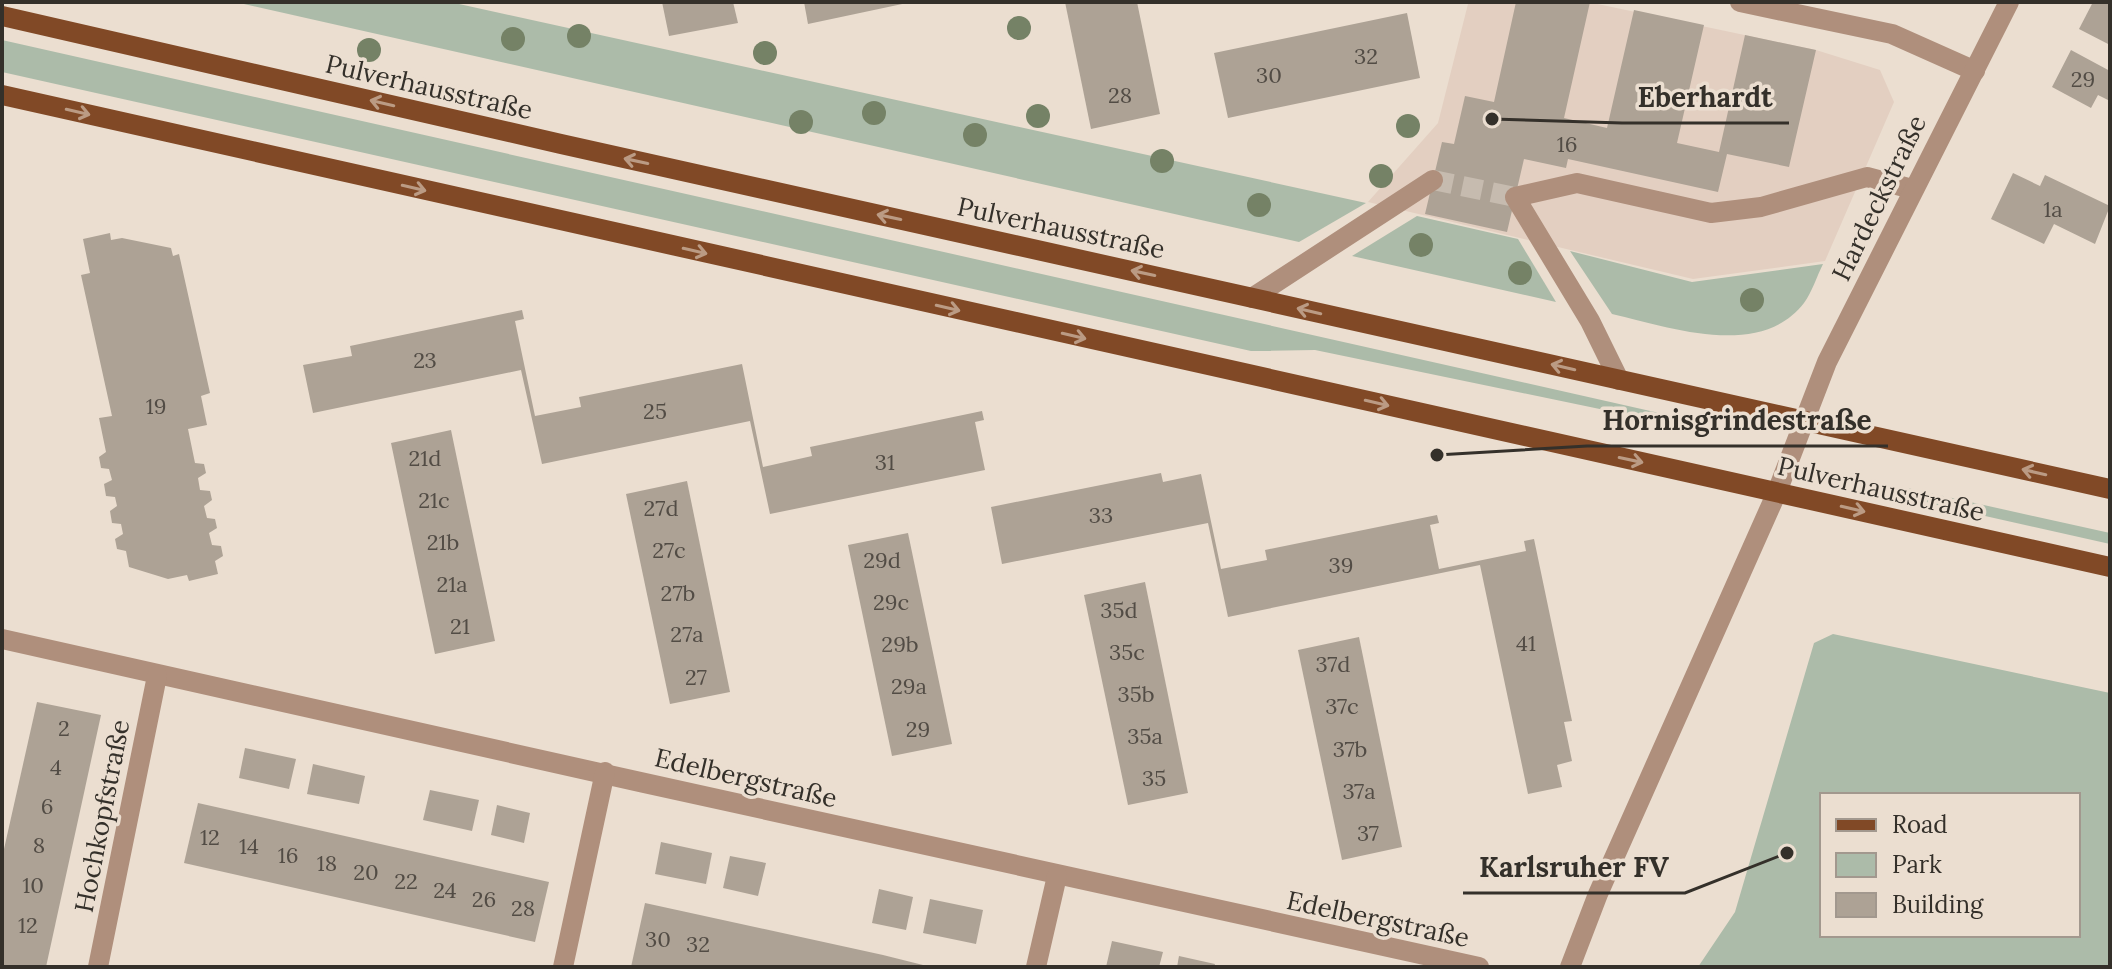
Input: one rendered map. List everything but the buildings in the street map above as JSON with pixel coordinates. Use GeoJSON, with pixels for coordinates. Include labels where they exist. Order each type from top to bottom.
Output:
{"type":"FeatureCollection","features":[{"type":"Feature","properties":{"kind":"main road","name":"Pulverhausstraße"},"geometry":{"type":"LineString","coordinates":[[2,16],[2110,489]]}},
{"type":"Feature","properties":{"kind":"main road","name":"Pulverhausstraße"},"geometry":{"type":"LineString","coordinates":[[2,95],[2110,567]]}},
{"type":"Feature","properties":{"kind":"street"},"geometry":{"type":"LineString","coordinates":[[1740,2],[1892,34],[1975,71]]}},
{"type":"Feature","properties":{"kind":"street","name":"Hardeckstraße"},"geometry":{"type":"LineString","coordinates":[[1570,967],[1598,894],[1777,492],[1832,351],[2009,2]]}},
{"type":"Feature","properties":{"kind":"street"},"geometry":{"type":"LineString","coordinates":[[1619,380],[1590,321],[1515,197],[1577,183],[1711,213],[1761,207],[1867,177],[1912,189]]}},
{"type":"Feature","properties":{"kind":"street"},"geometry":{"type":"LineString","coordinates":[[1252,298],[1433,180]]}},
{"type":"Feature","properties":{"kind":"street","name":"Edelbergstraße"},"geometry":{"type":"LineString","coordinates":[[2,639],[157,676],[605,772],[1057,876],[1479,967]]}},
{"type":"Feature","properties":{"kind":"street","name":"Hochkopfstraße"},"geometry":{"type":"LineString","coordinates":[[98,967],[157,676]]}},
{"type":"Feature","properties":{"kind":"street"},"geometry":{"type":"LineString","coordinates":[[563,967],[605,772]]}},
{"type":"Feature","properties":{"kind":"street"},"geometry":{"type":"LineString","coordinates":[[1036,967],[1057,876]]}},
{"type":"Feature","properties":{"kind":"shaded area"},"geometry":{"type":"Polygon","coordinates":[[[1588,2],[1816,50],[1880,70],[1894,102],[1825,261],[1693,279],[1368,202],[1438,123],[1468,4],[1588,2]]]}},
{"type":"Feature","properties":{"kind":"green space"},"geometry":{"type":"Polygon","coordinates":[[[235,2],[450,2],[1366,203],[1299,242],[235,2]]]}},
{"type":"Feature","properties":{"kind":"green space"},"geometry":{"type":"Polygon","coordinates":[[[2,40],[1668,415],[1667,423],[1315,350],[1251,351],[2,72],[2,40]]]}},
{"type":"Feature","properties":{"kind":"green space"},"geometry":{"type":"Polygon","coordinates":[[[1417,216],[1518,239],[1556,302],[1352,256],[1417,216]]]}},
{"type":"Feature","properties":{"kind":"green space"},"geometry":{"type":"Polygon","coordinates":[[[1570,251],[1692,282],[1823,264],[1804,303],[1785,320],[1763,331],[1713,335],[1612,314],[1570,251]]]}},
{"type":"Feature","properties":{"kind":"green space"},"geometry":{"type":"Polygon","coordinates":[[[1907,488],[2110,533],[2110,544],[1905,498],[1907,488]]]}},
{"type":"Feature","properties":{"kind":"green space"},"geometry":{"type":"Polygon","coordinates":[[[1833,634],[2110,693],[2110,967],[1698,967],[1735,912],[1814,643],[1833,634]]]}},
{"type":"Feature","properties":{"kind":"tunnel"},"geometry":{"type":"LineString","coordinates":[[1433,180],[1515,197]]}},
{"type":"Feature","properties":{"kind":"place","name":"Eberhardt"},"geometry":{"type":"Point","coordinates":[1492,119]}},
{"type":"Feature","properties":{"kind":"place","name":"Hornisgrindestraße"},"geometry":{"type":"Point","coordinates":[1437,455]}},
{"type":"Feature","properties":{"kind":"place","name":"Karlsruher FV"},"geometry":{"type":"Point","coordinates":[1787,853]}}]}
